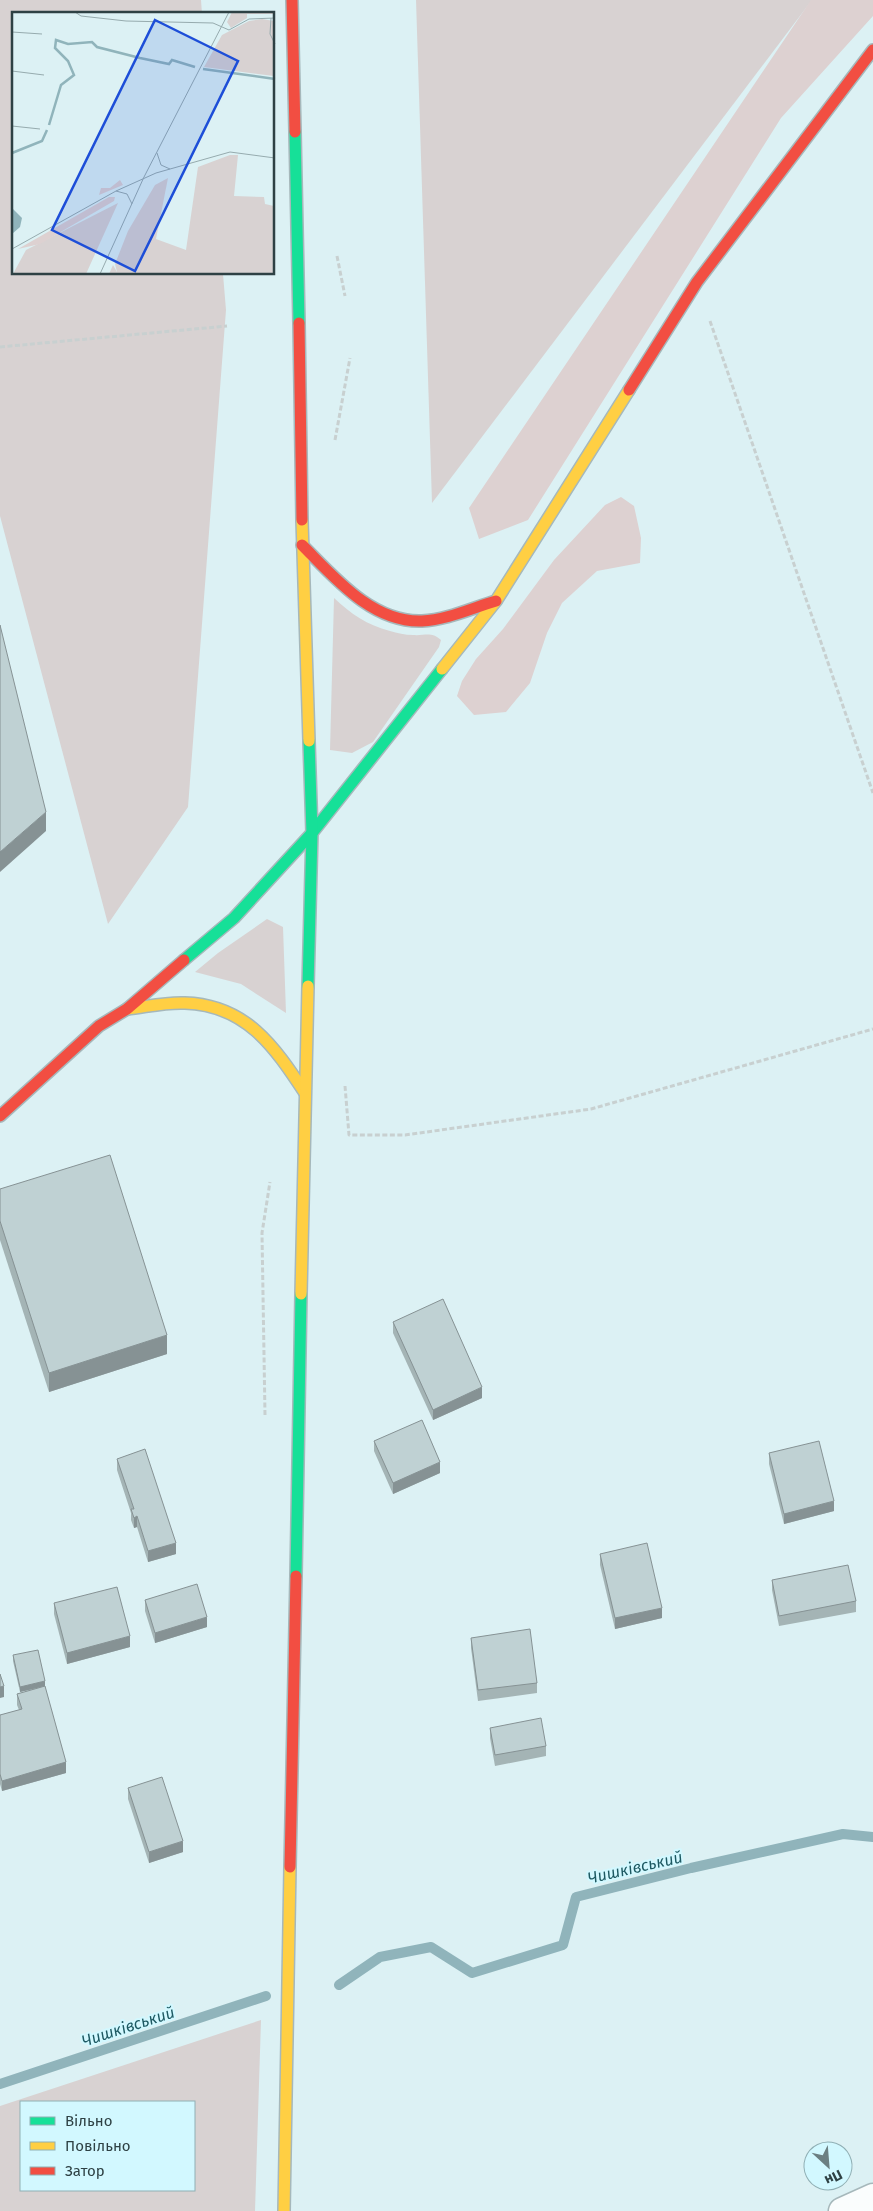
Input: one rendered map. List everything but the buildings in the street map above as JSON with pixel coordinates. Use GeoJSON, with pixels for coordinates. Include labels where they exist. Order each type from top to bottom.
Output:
{"type":"FeatureCollection","features":[{"type":"Feature","properties":{"kind":"main road"},"geometry":{"type":"LineString","coordinates":[[284,2211],[305,1093],[312,833],[302,545],[303,461],[292,0]]}},
{"type":"Feature","properties":{"kind":"main road"},"geometry":{"type":"LineString","coordinates":[[0,1116],[99,1026],[127,1009],[234,918],[312,833],[496,601],[697,282],[873,50]]}},
{"type":"Feature","properties":{"kind":"main road"},"geometry":{"type":"LineString","coordinates":[[302,545],[364,603],[390,617],[421,621],[496,601]]}},
{"type":"Feature","properties":{"kind":"main road"},"geometry":{"type":"LineString","coordinates":[[127,1009],[184,1003],[217,1006],[251,1024],[279,1052],[305,1093]]}},
{"type":"Feature","properties":{"kind":"street"},"geometry":{"type":"LineString","coordinates":[[842,2211],[873,2197]]}},
{"type":"Feature","properties":{"kind":"path"},"geometry":{"type":"LineString","coordinates":[[337,256],[345,296]]}},
{"type":"Feature","properties":{"kind":"path"},"geometry":{"type":"LineString","coordinates":[[697,282],[873,793]]}},
{"type":"Feature","properties":{"kind":"path"},"geometry":{"type":"LineString","coordinates":[[0,348],[228,326]]}},
{"type":"Feature","properties":{"kind":"path"},"geometry":{"type":"LineString","coordinates":[[334,445],[350,358]]}},
{"type":"Feature","properties":{"kind":"path"},"geometry":{"type":"LineString","coordinates":[[345,1086],[350,1135],[405,1135],[591,1109],[873,1029]]}},
{"type":"Feature","properties":{"kind":"path"},"geometry":{"type":"LineString","coordinates":[[266,1416],[262,1233],[271,1175]]}},
{"type":"Feature","properties":{"kind":"shaded area"},"geometry":{"type":"Polygon","coordinates":[[[0,0],[201,0],[202,12],[12,12],[12,275],[223,275],[226,310],[188,807],[108,924],[0,516],[0,0]]]}},
{"type":"Feature","properties":{"kind":"shaded area"},"geometry":{"type":"Polygon","coordinates":[[[416,0],[812,0],[432,503],[416,0]]]}},
{"type":"Feature","properties":{"kind":"shaded area"},"geometry":{"type":"Polygon","coordinates":[[[811,0],[873,0],[873,16],[781,118],[528,520],[479,539],[469,508],[811,0]]]}},
{"type":"Feature","properties":{"kind":"shaded area"},"geometry":{"type":"Polygon","coordinates":[[[621,497],[634,506],[641,538],[640,563],[597,571],[562,603],[547,633],[530,683],[506,712],[474,715],[457,696],[462,681],[476,659],[503,629],[554,560],[605,505],[621,497]]]}},
{"type":"Feature","properties":{"kind":"shaded area"},"geometry":{"type":"Polygon","coordinates":[[[334,598],[353,614],[374,626],[404,634],[431,635],[441,640],[439,647],[373,742],[352,753],[330,750],[334,598]]]}},
{"type":"Feature","properties":{"kind":"shaded area"},"geometry":{"type":"Polygon","coordinates":[[[267,919],[283,927],[286,1013],[241,984],[195,972],[218,953],[267,919]]]}},
{"type":"Feature","properties":{"kind":"shaded area"},"geometry":{"type":"Polygon","coordinates":[[[261,2020],[255,2211],[0,2211],[0,2106],[261,2020]]]}},
{"type":"Feature","properties":{"kind":"waterway","name":"Чишківський"},"geometry":{"type":"LineString","coordinates":[[339,1985],[380,1957],[431,1947],[472,1973],[563,1945],[576,1897],[691,1868],[843,1834],[873,1837]]}},
{"type":"Feature","properties":{"kind":"waterway","name":"Чишківський"},"geometry":{"type":"LineString","coordinates":[[0,2084],[266,1996]]}},
{"type":"Feature","properties":{"kind":"traffic: fast"},"geometry":{"type":"LineString","coordinates":[[295,132],[299,323]]}},
{"type":"Feature","properties":{"kind":"traffic: fast"},"geometry":{"type":"LineString","coordinates":[[184,960],[234,918],[312,833],[442,669]]}},
{"type":"Feature","properties":{"kind":"traffic: fast"},"geometry":{"type":"LineString","coordinates":[[308,986],[312,833],[309,741]]}},
{"type":"Feature","properties":{"kind":"traffic: fast"},"geometry":{"type":"LineString","coordinates":[[296,1576],[301,1294]]}},
{"type":"Feature","properties":{"kind":"traffic: slow"},"geometry":{"type":"LineString","coordinates":[[442,669],[496,601],[629,390]]}},
{"type":"Feature","properties":{"kind":"traffic: slow"},"geometry":{"type":"LineString","coordinates":[[302,520],[309,741]]}},
{"type":"Feature","properties":{"kind":"traffic: slow"},"geometry":{"type":"LineString","coordinates":[[301,1294],[308,986]]}},
{"type":"Feature","properties":{"kind":"traffic: slow"},"geometry":{"type":"LineString","coordinates":[[127,1009],[185,1003],[225,1011],[242,1020],[269,1044],[282,1059],[305,1093]]}},
{"type":"Feature","properties":{"kind":"traffic: slow"},"geometry":{"type":"LineString","coordinates":[[284,2211],[290,1867]]}},
{"type":"Feature","properties":{"kind":"traffic: jam"},"geometry":{"type":"LineString","coordinates":[[292,0],[295,132]]}},
{"type":"Feature","properties":{"kind":"traffic: jam"},"geometry":{"type":"LineString","coordinates":[[629,390],[697,282],[873,50]]}},
{"type":"Feature","properties":{"kind":"traffic: jam"},"geometry":{"type":"LineString","coordinates":[[299,323],[302,520]]}},
{"type":"Feature","properties":{"kind":"traffic: jam"},"geometry":{"type":"LineString","coordinates":[[302,545],[355,596],[370,606],[404,620],[422,621],[441,618],[496,601]]}},
{"type":"Feature","properties":{"kind":"traffic: jam"},"geometry":{"type":"LineString","coordinates":[[0,1116],[99,1026],[127,1009],[184,960]]}},
{"type":"Feature","properties":{"kind":"traffic: jam"},"geometry":{"type":"LineString","coordinates":[[290,1867],[296,1576]]}}]}
